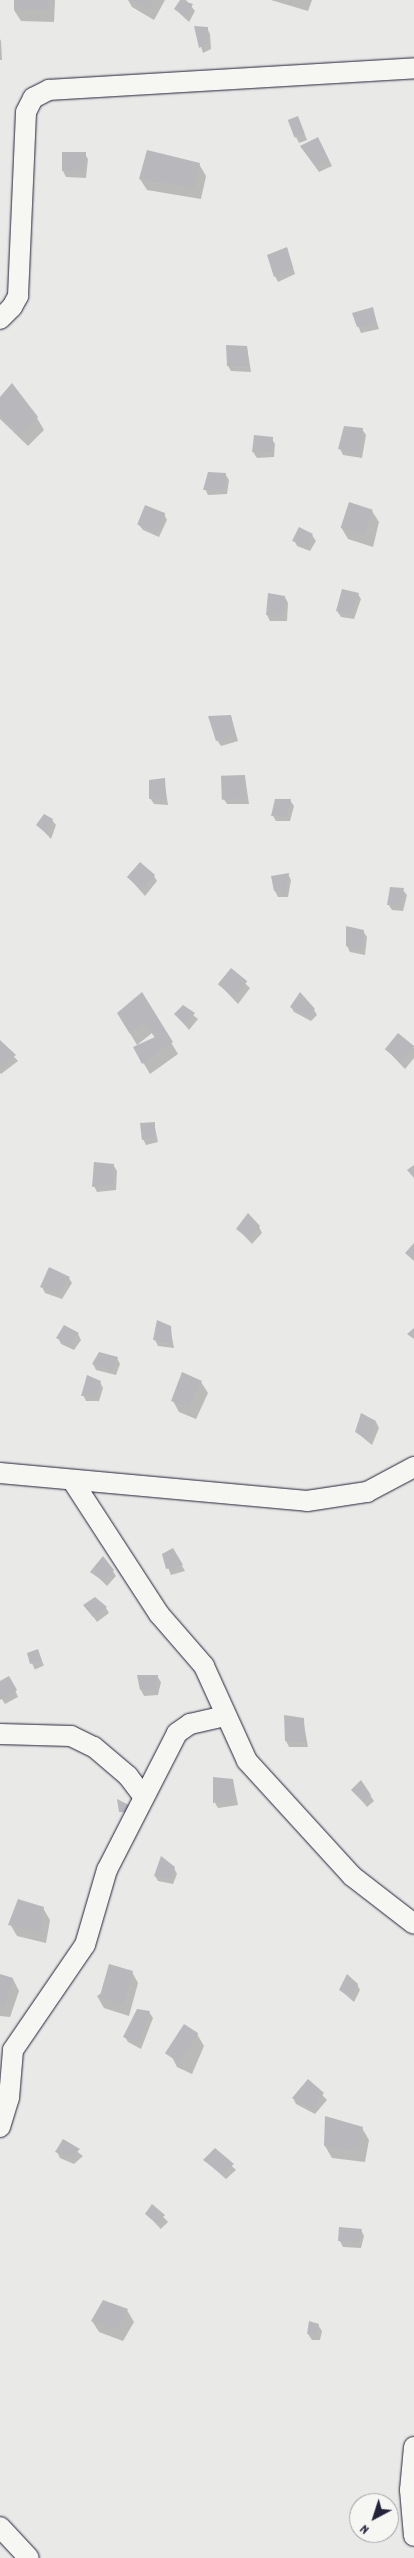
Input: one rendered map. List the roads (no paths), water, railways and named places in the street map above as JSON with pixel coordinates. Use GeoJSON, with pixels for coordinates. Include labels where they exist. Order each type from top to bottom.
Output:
{"type":"FeatureCollection","features":[{"type":"Feature","properties":{"kind":"street"},"geometry":{"type":"LineString","coordinates":[[0,319],[12,307],[18,296],[26,112],[34,98],[49,90],[414,68]]}},
{"type":"Feature","properties":{"kind":"street"},"geometry":{"type":"LineString","coordinates":[[0,1473],[307,1502],[367,1492],[414,1467]]}},
{"type":"Feature","properties":{"kind":"street"},"geometry":{"type":"LineString","coordinates":[[72,1480],[159,1614],[204,1666],[247,1762],[352,1876],[414,1924]]}},
{"type":"Feature","properties":{"kind":"street"},"geometry":{"type":"LineString","coordinates":[[0,2127],[9,2098],[13,2050],[82,1951],[107,1870],[182,1727],[226,1716]]}},
{"type":"Feature","properties":{"kind":"street"},"geometry":{"type":"LineString","coordinates":[[0,1734],[71,1736],[94,1747],[128,1776],[144,1797]]}},
{"type":"Feature","properties":{"kind":"street"},"geometry":{"type":"LineString","coordinates":[[414,2447],[410,2490],[414,2536]]}},
{"type":"Feature","properties":{"kind":"street"},"geometry":{"type":"LineString","coordinates":[[0,2527],[29,2558]]}}]}
